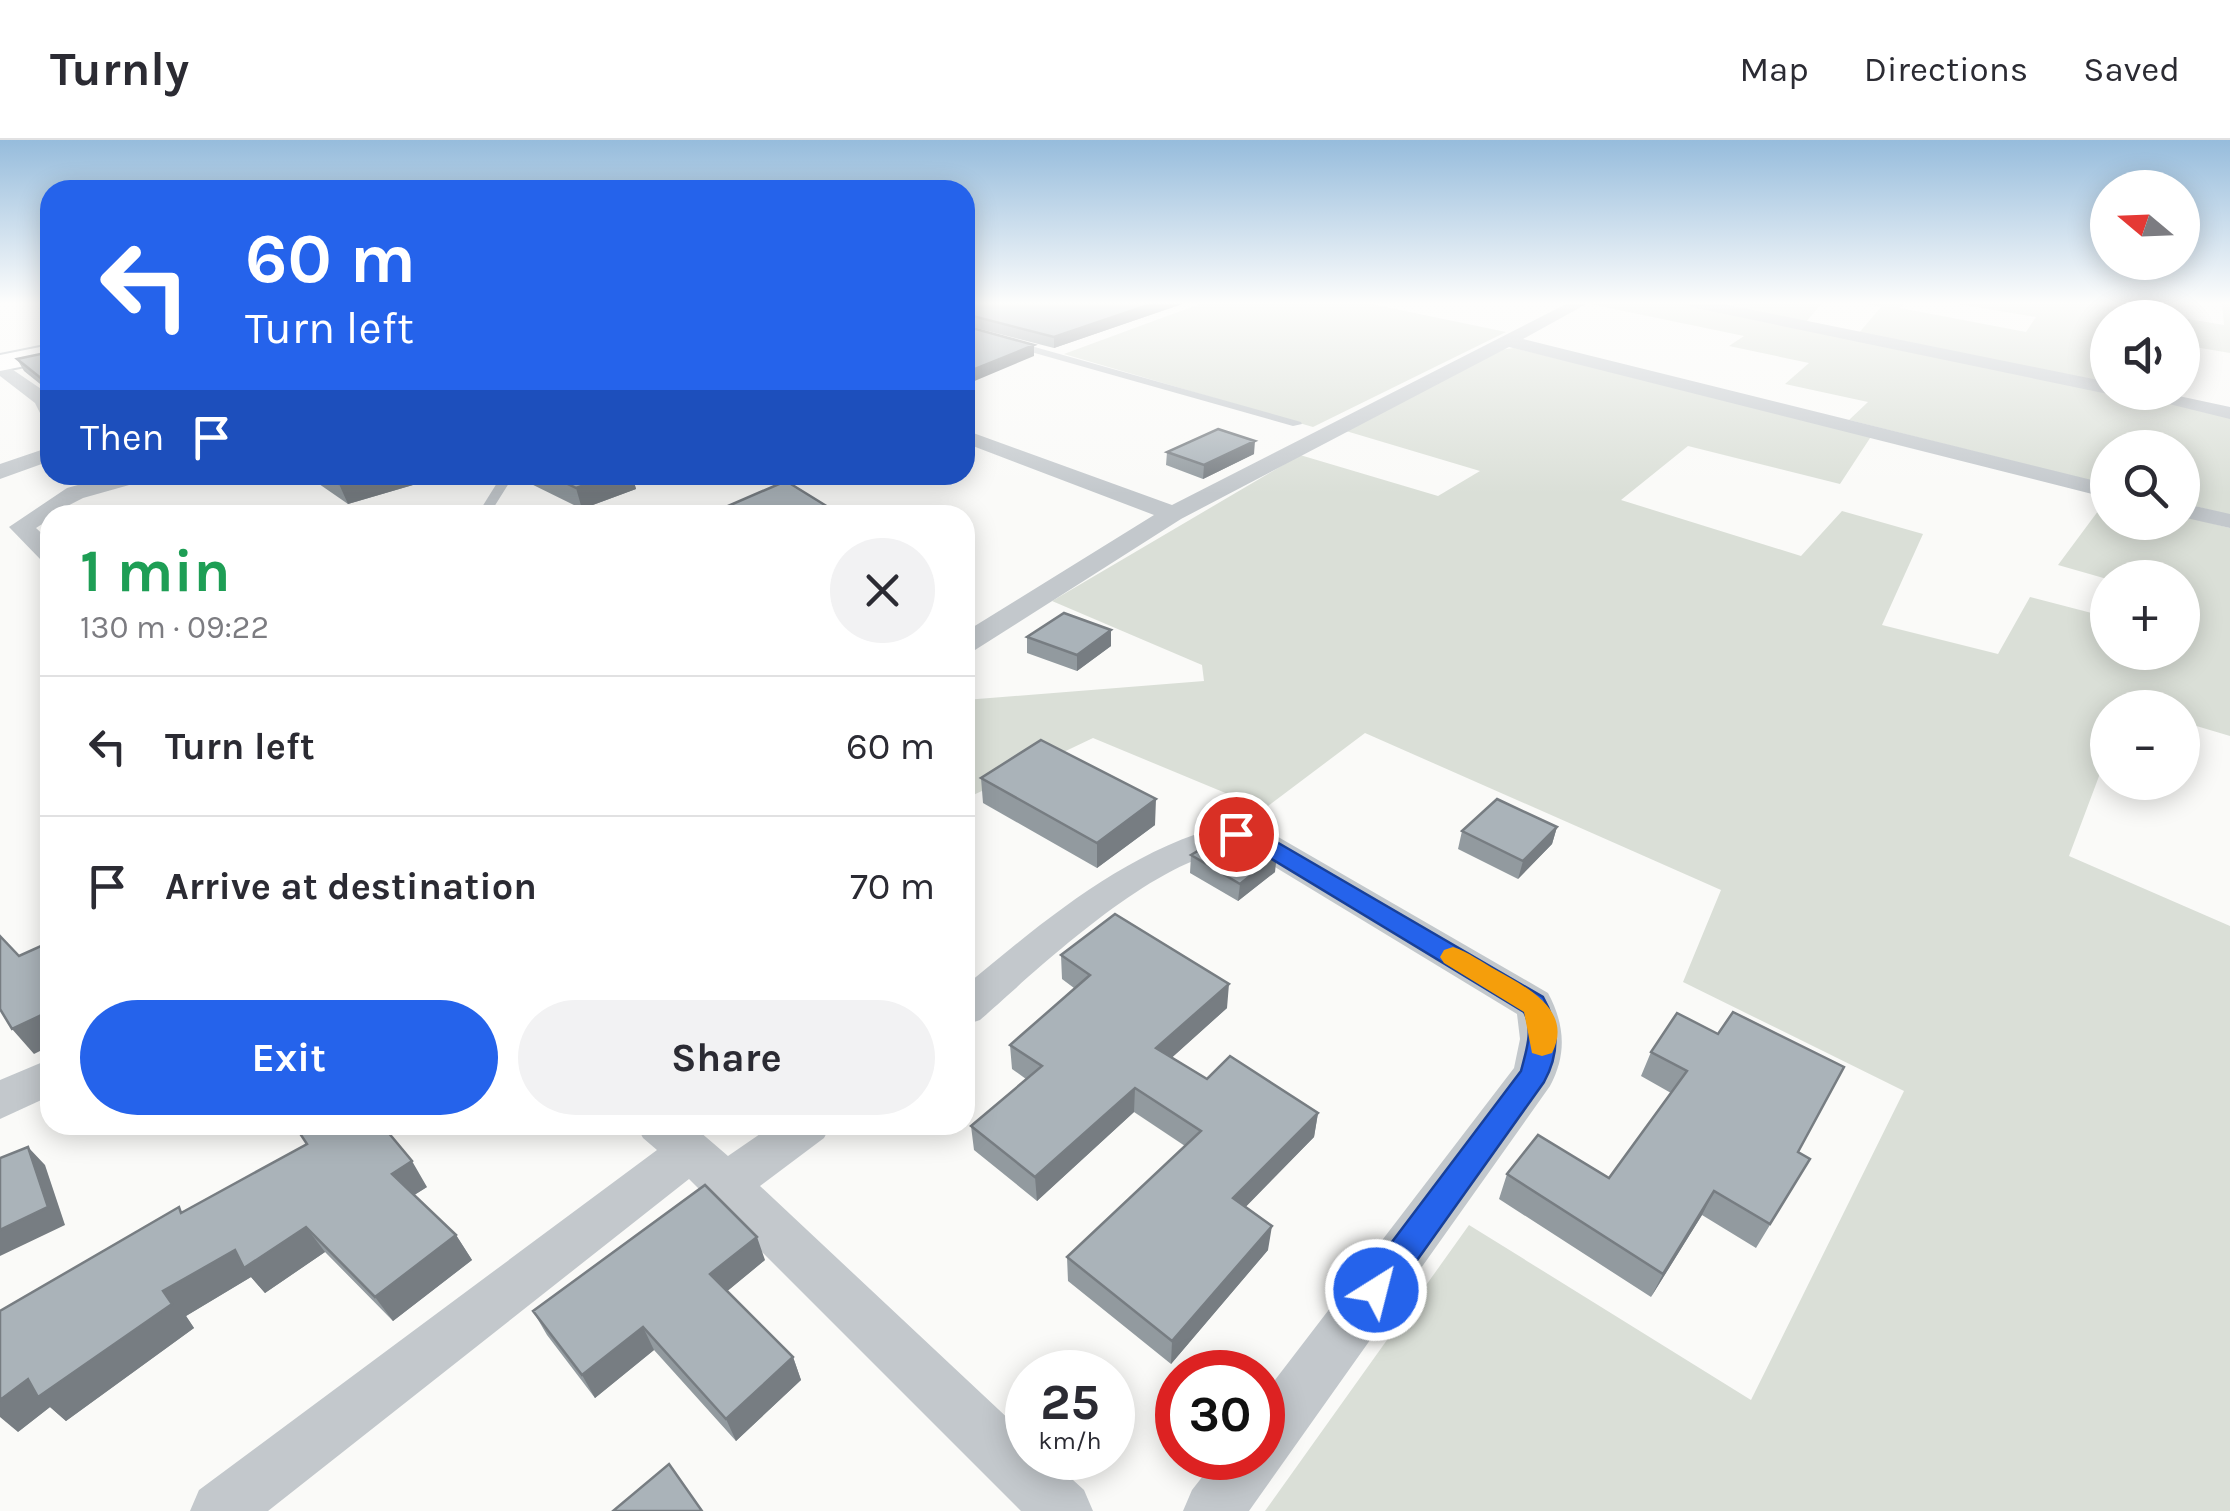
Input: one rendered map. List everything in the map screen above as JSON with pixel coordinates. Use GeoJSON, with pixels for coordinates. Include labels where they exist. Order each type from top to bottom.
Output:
{"type":"FeatureCollection","features":[{"type":"Feature","properties":{"kind":"street"},"geometry":{"type":"LineString","coordinates":[[1,366],[40,397]]}},
{"type":"Feature","properties":{"kind":"street"},"geometry":{"type":"LineString","coordinates":[[975,638],[1173,514],[1458,366]]}},
{"type":"Feature","properties":{"kind":"street"},"geometry":{"type":"LineString","coordinates":[[1611,366],[2090,486]]}},
{"type":"Feature","properties":{"kind":"street"},"geometry":{"type":"LineString","coordinates":[[2001,366],[2090,384]]}},
{"type":"Feature","properties":{"kind":"street"},"geometry":{"type":"LineString","coordinates":[[2200,407],[2230,414]]}},
{"type":"Feature","properties":{"kind":"street"},"geometry":{"type":"LineString","coordinates":[[975,440],[1173,514]]}},
{"type":"Feature","properties":{"kind":"street"},"geometry":{"type":"LineString","coordinates":[[0,472],[40,458]]}},
{"type":"Feature","properties":{"kind":"street"},"geometry":{"type":"LineString","coordinates":[[0,509],[103,485]]}},
{"type":"Feature","properties":{"kind":"street"},"geometry":{"type":"LineString","coordinates":[[49,505],[75,493]]}},
{"type":"Feature","properties":{"kind":"street"},"geometry":{"type":"LineString","coordinates":[[40,509],[10,523],[40,547]]}},
{"type":"Feature","properties":{"kind":"street"},"geometry":{"type":"LineString","coordinates":[[2200,514],[2230,522]]}},
{"type":"Feature","properties":{"kind":"street"},"geometry":{"type":"LineString","coordinates":[[975,1000],[1086,909],[1192,844],[1236,834],[1255,839],[1533,1004],[1542,1020],[1542,1043],[1534,1074],[1285,1413]]}},
{"type":"Feature","properties":{"kind":"street"},"geometry":{"type":"LineString","coordinates":[[0,1101],[40,1081]]}},
{"type":"Feature","properties":{"kind":"street"},"geometry":{"type":"LineString","coordinates":[[220,1511],[692,1153],[767,1135]]}},
{"type":"Feature","properties":{"kind":"street"},"geometry":{"type":"LineString","coordinates":[[692,1153],[1063,1511]]}},
{"type":"Feature","properties":{"kind":"street"},"geometry":{"type":"LineString","coordinates":[[1214,1511],[1237,1480]]}},
{"type":"Feature","properties":{"kind":"lane"},"geometry":{"type":"LineString","coordinates":[[1093,366],[1297,424]]}},
{"type":"Feature","properties":{"kind":"shaded area"},"geometry":{"type":"Polygon","coordinates":[[[1105,366],[1437,366],[1313,427],[1105,366]]]}},
{"type":"Feature","properties":{"kind":"shaded area"},"geometry":{"type":"Polygon","coordinates":[[[1465,366],[1588,366],[1872,435],[1840,484],[1688,446],[1621,500],[1801,556],[1842,511],[1923,534],[1882,625],[1998,654],[2030,597],[2090,613],[2090,670],[2200,670],[2200,560],[2090,560],[2090,574],[2058,565],[2090,522],[2090,540],[2200,540],[2200,520],[2230,528],[2230,736],[2200,727],[2200,690],[2090,690],[2090,800],[2069,856],[2230,926],[2230,1511],[1265,1511],[1469,1225],[1751,1400],[1904,1091],[1683,982],[1721,890],[1365,733],[1264,809],[1093,738],[975,794],[975,699],[1204,681],[1202,665],[1052,601],[1300,455],[1438,496],[1480,471],[1346,431],[1465,366]]]}},
{"type":"Feature","properties":{"kind":"shaded area"},"geometry":{"type":"Polygon","coordinates":[[[1806,366],[1990,366],[2090,387],[2090,410],[2200,410],[2230,416],[2230,515],[2200,507],[2200,430],[2090,430],[2090,481],[1849,420],[1868,402],[1785,384],[1806,366]]]}},
{"type":"Feature","properties":{"kind":"shaded area"},"geometry":{"type":"Polygon","coordinates":[[[2017,366],[2090,366],[2090,381],[2017,366]]]}},
{"type":"Feature","properties":{"kind":"building"},"geometry":{"type":"Polygon","coordinates":[[[26,366],[40,366],[40,377],[26,366]]]}},
{"type":"Feature","properties":{"kind":"building"},"geometry":{"type":"Polygon","coordinates":[[[1218,429],[1255,441],[1204,465],[1167,452],[1218,429]]]}},
{"type":"Feature","properties":{"kind":"building"},"geometry":{"type":"Polygon","coordinates":[[[777,485],[792,485],[825,505],[730,505],[777,485]]]}},
{"type":"Feature","properties":{"kind":"building"},"geometry":{"type":"Polygon","coordinates":[[[1064,613],[1111,630],[1077,655],[1027,637],[1064,613]]]}},
{"type":"Feature","properties":{"kind":"building"},"geometry":{"type":"Polygon","coordinates":[[[1041,740],[1156,799],[1097,843],[981,778],[1041,740]]]}},
{"type":"Feature","properties":{"kind":"building"},"geometry":{"type":"Polygon","coordinates":[[[1497,799],[1557,827],[1523,861],[1462,831],[1497,799]]]}},
{"type":"Feature","properties":{"kind":"building"},"geometry":{"type":"Polygon","coordinates":[[[1248,836],[1277,854],[1240,884],[1191,855],[1218,839],[1248,836]]]}},
{"type":"Feature","properties":{"kind":"building"},"geometry":{"type":"Polygon","coordinates":[[[1115,914],[1229,984],[1156,1048],[1207,1079],[1230,1056],[1318,1113],[1233,1198],[1272,1226],[1172,1341],[1067,1257],[1201,1131],[1135,1088],[1035,1177],[975,1129],[975,1123],[1042,1066],[1010,1045],[1090,975],[1061,955],[1115,914]]]}},
{"type":"Feature","properties":{"kind":"building"},"geometry":{"type":"Polygon","coordinates":[[[0,936],[19,956],[40,947],[40,1016],[12,1029],[0,1009],[0,936]]]}},
{"type":"Feature","properties":{"kind":"building"},"geometry":{"type":"Polygon","coordinates":[[[1733,1012],[1844,1067],[1798,1152],[1810,1159],[1770,1224],[1714,1191],[1663,1274],[1507,1174],[1538,1135],[1609,1178],[1687,1071],[1651,1052],[1677,1013],[1718,1034],[1733,1012]]]}},
{"type":"Feature","properties":{"kind":"building"},"geometry":{"type":"Polygon","coordinates":[[[301,1135],[390,1135],[412,1161],[392,1174],[456,1235],[375,1297],[306,1227],[244,1268],[235,1250],[163,1291],[172,1304],[38,1397],[28,1379],[0,1400],[0,1311],[179,1207],[181,1213],[307,1144],[301,1135]]]}},
{"type":"Feature","properties":{"kind":"building"},"geometry":{"type":"Polygon","coordinates":[[[28,1147],[48,1207],[0,1230],[0,1158],[28,1147]]]}},
{"type":"Feature","properties":{"kind":"building"},"geometry":{"type":"Polygon","coordinates":[[[705,1185],[757,1237],[710,1274],[793,1357],[726,1419],[643,1327],[582,1375],[533,1311],[705,1185]]]}},
{"type":"Feature","properties":{"kind":"building"},"geometry":{"type":"Polygon","coordinates":[[[669,1464],[702,1511],[613,1511],[669,1464]]]}},
{"type":"Feature","properties":{"kind":"slow traffic"},"geometry":{"type":"LineString","coordinates":[[1453,957],[1533,1004],[1542,1020],[1542,1045]]}},
{"type":"Feature","properties":{"kind":"route"},"geometry":{"type":"LineString","coordinates":[[1236,834],[1255,839],[1533,1004],[1542,1020],[1542,1043],[1534,1074],[1376,1290]]}}]}
